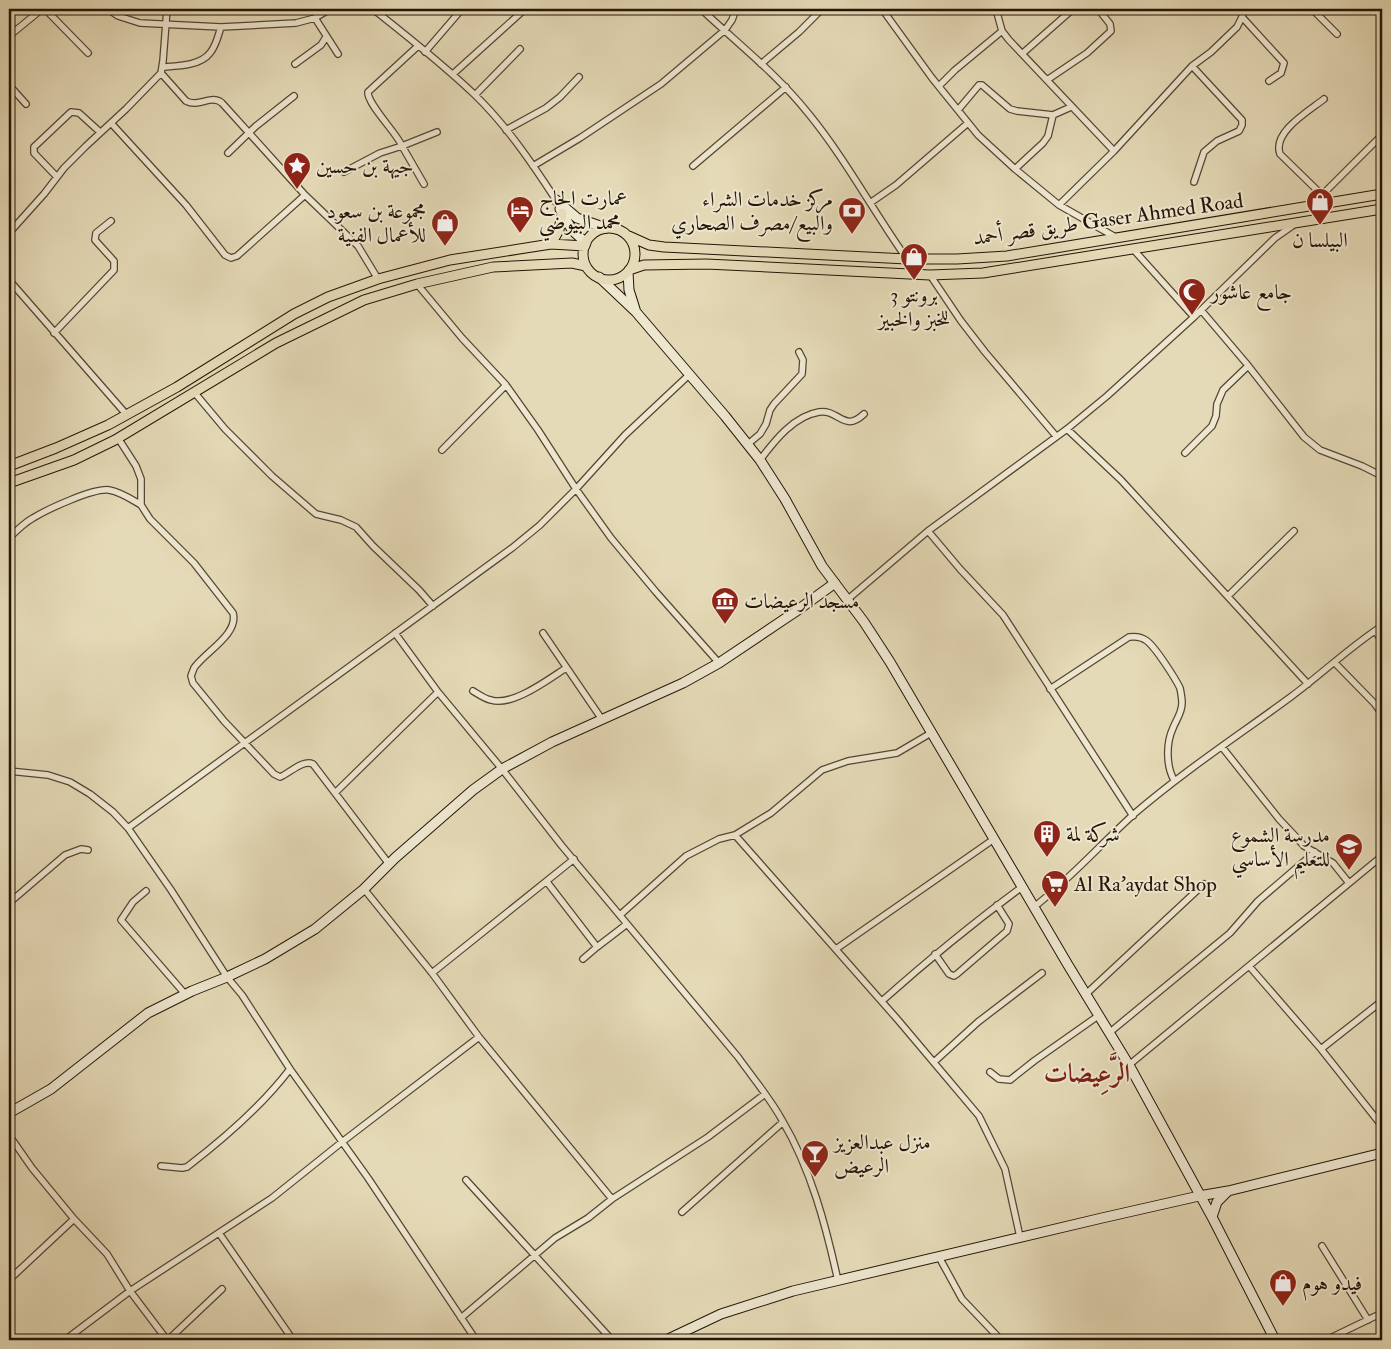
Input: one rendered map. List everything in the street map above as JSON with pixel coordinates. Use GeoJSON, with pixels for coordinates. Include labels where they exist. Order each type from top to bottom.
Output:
{"type":"FeatureCollection","features":[{"type":"Feature","properties":{"kind":"main road","name":"طريق قصر أحمد Gaser Ahmed Road"},"geometry":{"type":"LineString","coordinates":[[629,236],[649,245],[664,247],[906,259],[957,259],[1007,256],[1382,194]]}},
{"type":"Feature","properties":{"kind":"main road","name":"طريق قصر أحمد Gaser Ahmed Road"},"geometry":{"type":"LineString","coordinates":[[628,271],[644,266],[706,264],[930,275],[983,273],[1382,209]]}},
{"type":"Feature","properties":{"kind":"main road"},"geometry":{"type":"LineString","coordinates":[[551,244],[559,230],[562,213]]}},
{"type":"Feature","properties":{"kind":"main road"},"geometry":{"type":"LineString","coordinates":[[9,483],[74,460],[118,438],[276,343],[364,300],[417,284],[493,267],[572,263],[586,266],[599,277],[611,280],[623,276],[634,262],[634,244],[629,236],[618,230],[606,228],[598,230],[585,244],[584,256],[586,266]]}},
{"type":"Feature","properties":{"kind":"main road"},"geometry":{"type":"LineString","coordinates":[[9,466],[108,425],[177,387],[294,314],[328,297],[378,279],[450,260],[551,244],[585,244]]}},
{"type":"Feature","properties":{"kind":"street"},"geometry":{"type":"LineString","coordinates":[[9,36],[43,9],[88,53]]}},
{"type":"Feature","properties":{"kind":"street"},"geometry":{"type":"LineString","coordinates":[[108,9],[128,20],[167,25],[221,27],[296,23],[315,18],[330,9]]}},
{"type":"Feature","properties":{"kind":"street"},"geometry":{"type":"LineString","coordinates":[[167,9],[162,70],[190,103],[196,104],[214,99],[218,100],[305,196],[358,246],[378,279]]}},
{"type":"Feature","properties":{"kind":"street"},"geometry":{"type":"LineString","coordinates":[[373,9],[453,74],[475,95],[506,130],[533,166],[556,200],[572,230],[585,244]]}},
{"type":"Feature","properties":{"kind":"street"},"geometry":{"type":"LineString","coordinates":[[425,52],[462,9]]}},
{"type":"Feature","properties":{"kind":"street"},"geometry":{"type":"LineString","coordinates":[[453,74],[525,9]]}},
{"type":"Feature","properties":{"kind":"street"},"geometry":{"type":"LineString","coordinates":[[701,9],[786,87],[847,166],[906,259]]}},
{"type":"Feature","properties":{"kind":"street"},"geometry":{"type":"LineString","coordinates":[[533,166],[580,138],[661,84],[725,30],[732,20],[736,9]]}},
{"type":"Feature","properties":{"kind":"street"},"geometry":{"type":"LineString","coordinates":[[761,64],[799,32],[822,9]]}},
{"type":"Feature","properties":{"kind":"street"},"geometry":{"type":"LineString","coordinates":[[882,9],[938,86],[978,135],[1015,169],[1059,205],[1117,238]]}},
{"type":"Feature","properties":{"kind":"street"},"geometry":{"type":"LineString","coordinates":[[996,9],[1002,31],[1114,151]]}},
{"type":"Feature","properties":{"kind":"street"},"geometry":{"type":"LineString","coordinates":[[1023,53],[1073,9]]}},
{"type":"Feature","properties":{"kind":"street"},"geometry":{"type":"LineString","coordinates":[[1047,80],[1088,53],[1111,31],[1110,24],[1098,9]]}},
{"type":"Feature","properties":{"kind":"street"},"geometry":{"type":"LineString","coordinates":[[1059,205],[1114,151],[1192,66],[1237,27],[1242,17],[1243,9]]}},
{"type":"Feature","properties":{"kind":"street"},"geometry":{"type":"LineString","coordinates":[[1312,9],[1337,34]]}},
{"type":"Feature","properties":{"kind":"street"},"geometry":{"type":"LineString","coordinates":[[1242,17],[1284,63],[1281,73],[1269,81]]}},
{"type":"Feature","properties":{"kind":"street"},"geometry":{"type":"LineString","coordinates":[[315,18],[338,54]]}},
{"type":"Feature","properties":{"kind":"street"},"geometry":{"type":"LineString","coordinates":[[9,232],[57,177],[162,70],[194,63],[209,54],[216,44],[221,27]]}},
{"type":"Feature","properties":{"kind":"street"},"geometry":{"type":"LineString","coordinates":[[938,86],[954,70],[1002,31]]}},
{"type":"Feature","properties":{"kind":"street"},"geometry":{"type":"LineString","coordinates":[[295,64],[321,45],[326,37]]}},
{"type":"Feature","properties":{"kind":"street"},"geometry":{"type":"LineString","coordinates":[[418,46],[369,90],[367,95],[370,102],[398,137],[424,184]]}},
{"type":"Feature","properties":{"kind":"street"},"geometry":{"type":"LineString","coordinates":[[475,95],[520,49]]}},
{"type":"Feature","properties":{"kind":"street"},"geometry":{"type":"LineString","coordinates":[[1192,66],[1242,120],[1239,131],[1217,141],[1204,152],[1194,182]]}},
{"type":"Feature","properties":{"kind":"street"},"geometry":{"type":"LineString","coordinates":[[506,130],[546,108],[579,78]]}},
{"type":"Feature","properties":{"kind":"street"},"geometry":{"type":"LineString","coordinates":[[9,85],[26,104]]}},
{"type":"Feature","properties":{"kind":"street"},"geometry":{"type":"LineString","coordinates":[[958,110],[979,85],[984,85],[1010,109],[1018,111],[1053,115],[1071,107]]}},
{"type":"Feature","properties":{"kind":"street"},"geometry":{"type":"LineString","coordinates":[[693,166],[786,87]]}},
{"type":"Feature","properties":{"kind":"street"},"geometry":{"type":"LineString","coordinates":[[228,152],[250,134],[256,126],[294,96]]}},
{"type":"Feature","properties":{"kind":"street"},"geometry":{"type":"LineString","coordinates":[[1322,196],[1280,154],[1278,147],[1279,140],[1292,124],[1324,98]]}},
{"type":"Feature","properties":{"kind":"street"},"geometry":{"type":"LineString","coordinates":[[57,177],[34,152],[34,147],[71,112],[78,113],[100,132]]}},
{"type":"Feature","properties":{"kind":"street"},"geometry":{"type":"LineString","coordinates":[[1015,169],[1048,136],[1053,115]]}},
{"type":"Feature","properties":{"kind":"street"},"geometry":{"type":"LineString","coordinates":[[112,123],[186,205],[225,255],[231,258],[237,256],[305,196]]}},
{"type":"Feature","properties":{"kind":"street"},"geometry":{"type":"LineString","coordinates":[[870,204],[968,124]]}},
{"type":"Feature","properties":{"kind":"street"},"geometry":{"type":"LineString","coordinates":[[344,172],[380,153],[437,132]]}},
{"type":"Feature","properties":{"kind":"street"},"geometry":{"type":"LineString","coordinates":[[1311,206],[1382,135]]}},
{"type":"Feature","properties":{"kind":"street"},"geometry":{"type":"LineString","coordinates":[[556,200],[577,218],[606,228]]}},
{"type":"Feature","properties":{"kind":"street"},"geometry":{"type":"LineString","coordinates":[[54,333],[114,270],[114,261],[94,240],[96,233],[111,221]]}},
{"type":"Feature","properties":{"kind":"street"},"geometry":{"type":"LineString","coordinates":[[847,600],[928,530],[1067,429],[1108,396],[1194,317],[1275,238],[1295,223]]}},
{"type":"Feature","properties":{"kind":"street"},"geometry":{"type":"LineString","coordinates":[[1133,249],[1194,317]]}},
{"type":"Feature","properties":{"kind":"street"},"geometry":{"type":"LineString","coordinates":[[628,271],[629,290],[636,312]]}},
{"type":"Feature","properties":{"kind":"street"},"geometry":{"type":"LineString","coordinates":[[930,275],[961,321],[985,352],[1056,436]]}},
{"type":"Feature","properties":{"kind":"street"},"geometry":{"type":"LineString","coordinates":[[599,277],[636,312],[748,444],[785,499],[822,566],[864,622],[890,662],[1085,995],[1129,1066],[1212,1217],[1275,1340]]}},
{"type":"Feature","properties":{"kind":"street"},"geometry":{"type":"LineString","coordinates":[[9,280],[126,414]]}},
{"type":"Feature","properties":{"kind":"street"},"geometry":{"type":"LineString","coordinates":[[417,284],[462,338],[506,385],[576,489],[628,559],[719,663]]}},
{"type":"Feature","properties":{"kind":"street"},"geometry":{"type":"LineString","coordinates":[[1201,310],[1304,437],[1320,450],[1382,476]]}},
{"type":"Feature","properties":{"kind":"street"},"geometry":{"type":"LineString","coordinates":[[748,444],[760,434],[774,404],[802,374],[803,360],[799,352]]}},
{"type":"Feature","properties":{"kind":"street"},"geometry":{"type":"LineString","coordinates":[[1185,453],[1212,426],[1216,416],[1216,404],[1223,390],[1248,366]]}},
{"type":"Feature","properties":{"kind":"street"},"geometry":{"type":"LineString","coordinates":[[128,828],[512,548],[540,525],[625,435],[690,374]]}},
{"type":"Feature","properties":{"kind":"street"},"geometry":{"type":"LineString","coordinates":[[442,450],[506,385]]}},
{"type":"Feature","properties":{"kind":"street"},"geometry":{"type":"LineString","coordinates":[[194,392],[231,436],[272,476],[316,514],[341,520],[356,527],[433,606]]}},
{"type":"Feature","properties":{"kind":"street"},"geometry":{"type":"LineString","coordinates":[[760,460],[781,434],[805,417],[819,412],[827,412],[845,422],[852,422],[864,414]]}},
{"type":"Feature","properties":{"kind":"street"},"geometry":{"type":"LineString","coordinates":[[1067,429],[1121,480],[1308,684]]}},
{"type":"Feature","properties":{"kind":"street"},"geometry":{"type":"LineString","coordinates":[[118,438],[130,454],[141,479],[141,505]]}},
{"type":"Feature","properties":{"kind":"street"},"geometry":{"type":"LineString","coordinates":[[9,538],[32,518],[52,508],[99,490],[119,493],[141,505],[150,519],[194,563],[233,613],[235,623],[230,632],[198,662],[191,676],[193,683],[274,774],[280,777],[304,763],[309,762],[313,764],[389,864]]}},
{"type":"Feature","properties":{"kind":"street"},"geometry":{"type":"LineString","coordinates":[[928,530],[960,569],[1003,615],[1133,816]]}},
{"type":"Feature","properties":{"kind":"street"},"geometry":{"type":"LineString","coordinates":[[1228,596],[1294,530]]}},
{"type":"Feature","properties":{"kind":"street"},"geometry":{"type":"LineString","coordinates":[[9,1112],[51,1089],[148,1013],[185,994],[265,959],[298,940],[364,889],[389,864],[473,790],[502,769],[601,718],[683,683],[719,663],[835,584]]}},
{"type":"Feature","properties":{"kind":"street"},"geometry":{"type":"LineString","coordinates":[[1034,907],[1056,890],[1133,816],[1174,780],[1222,748],[1382,626]]}},
{"type":"Feature","properties":{"kind":"street"},"geometry":{"type":"LineString","coordinates":[[1374,631],[1382,640]]}},
{"type":"Feature","properties":{"kind":"street"},"geometry":{"type":"LineString","coordinates":[[395,633],[438,692],[574,860],[738,1057],[765,1094],[794,1142],[819,1207],[838,1281]]}},
{"type":"Feature","properties":{"kind":"street"},"geometry":{"type":"LineString","coordinates":[[542,633],[601,718]]}},
{"type":"Feature","properties":{"kind":"street"},"geometry":{"type":"LineString","coordinates":[[1050,689],[1129,637],[1136,636],[1147,640],[1155,649],[1180,689],[1182,710],[1171,732],[1169,749],[1169,765],[1174,780]]}},
{"type":"Feature","properties":{"kind":"street"},"geometry":{"type":"LineString","coordinates":[[1335,662],[1382,714]]}},
{"type":"Feature","properties":{"kind":"street"},"geometry":{"type":"LineString","coordinates":[[473,691],[492,701],[505,700],[524,695],[566,668]]}},
{"type":"Feature","properties":{"kind":"street"},"geometry":{"type":"LineString","coordinates":[[335,793],[438,692]]}},
{"type":"Feature","properties":{"kind":"street"},"geometry":{"type":"LineString","coordinates":[[620,915],[686,856],[719,839],[735,835],[771,814],[822,770],[848,761],[897,753],[931,733]]}},
{"type":"Feature","properties":{"kind":"street"},"geometry":{"type":"LineString","coordinates":[[1222,748],[1304,846],[1333,864],[1349,883]]}},
{"type":"Feature","properties":{"kind":"street"},"geometry":{"type":"LineString","coordinates":[[9,771],[48,775],[70,782],[106,806],[128,828],[172,890],[227,977],[242,995],[290,1069],[342,1142],[476,1340]]}},
{"type":"Feature","properties":{"kind":"street"},"geometry":{"type":"LineString","coordinates":[[735,835],[882,1001],[979,1116],[1005,1169],[1020,1237]]}},
{"type":"Feature","properties":{"kind":"street"},"geometry":{"type":"LineString","coordinates":[[836,949],[994,839]]}},
{"type":"Feature","properties":{"kind":"street"},"geometry":{"type":"LineString","coordinates":[[9,903],[65,855],[81,849],[88,850]]}},
{"type":"Feature","properties":{"kind":"street"},"geometry":{"type":"LineString","coordinates":[[1109,1033],[1230,933],[1258,901],[1315,852]]}},
{"type":"Feature","properties":{"kind":"street"},"geometry":{"type":"LineString","coordinates":[[1129,1066],[1382,856]]}},
{"type":"Feature","properties":{"kind":"street"},"geometry":{"type":"LineString","coordinates":[[432,973],[574,860]]}},
{"type":"Feature","properties":{"kind":"street"},"geometry":{"type":"LineString","coordinates":[[547,882],[596,947]]}},
{"type":"Feature","properties":{"kind":"street"},"geometry":{"type":"LineString","coordinates":[[1085,995],[1204,884]]}},
{"type":"Feature","properties":{"kind":"street"},"geometry":{"type":"LineString","coordinates":[[882,1001],[935,954],[1022,887]]}},
{"type":"Feature","properties":{"kind":"street"},"geometry":{"type":"LineString","coordinates":[[364,889],[432,973],[478,1038],[612,1199]]}},
{"type":"Feature","properties":{"kind":"street"},"geometry":{"type":"LineString","coordinates":[[146,891],[133,902],[121,920],[185,994]]}},
{"type":"Feature","properties":{"kind":"street"},"geometry":{"type":"LineString","coordinates":[[935,954],[948,974],[954,976],[957,974],[1007,931],[1009,924],[997,905]]}},
{"type":"Feature","properties":{"kind":"street"},"geometry":{"type":"LineString","coordinates":[[583,959],[627,924]]}},
{"type":"Feature","properties":{"kind":"street"},"geometry":{"type":"LineString","coordinates":[[1249,966],[1321,1049],[1382,1126]]}},
{"type":"Feature","properties":{"kind":"street"},"geometry":{"type":"LineString","coordinates":[[934,1062],[978,1022],[1042,973]]}},
{"type":"Feature","properties":{"kind":"street"},"geometry":{"type":"LineString","coordinates":[[1321,1049],[1382,1001]]}},
{"type":"Feature","properties":{"kind":"street"},"geometry":{"type":"LineString","coordinates":[[990,1072],[999,1079],[1010,1080],[1098,1016]]}},
{"type":"Feature","properties":{"kind":"street"},"geometry":{"type":"LineString","coordinates":[[65,1340],[130,1291],[272,1198],[478,1038]]}},
{"type":"Feature","properties":{"kind":"street"},"geometry":{"type":"LineString","coordinates":[[161,1166],[187,1167],[253,1112],[274,1091],[290,1069]]}},
{"type":"Feature","properties":{"kind":"street"},"geometry":{"type":"LineString","coordinates":[[462,1318],[555,1238],[708,1137],[765,1094]]}},
{"type":"Feature","properties":{"kind":"street"},"geometry":{"type":"LineString","coordinates":[[682,1212],[783,1122]]}},
{"type":"Feature","properties":{"kind":"street"},"geometry":{"type":"LineString","coordinates":[[9,1135],[32,1168],[74,1219],[107,1254],[130,1291],[168,1340],[222,1289]]}},
{"type":"Feature","properties":{"kind":"street"},"geometry":{"type":"LineString","coordinates":[[666,1340],[721,1314],[793,1291],[1020,1237],[1228,1191],[1382,1153]]}},
{"type":"Feature","properties":{"kind":"street"},"geometry":{"type":"LineString","coordinates":[[466,1180],[612,1340]]}},
{"type":"Feature","properties":{"kind":"street"},"geometry":{"type":"LineString","coordinates":[[1212,1217],[1217,1202],[1228,1191]]}},
{"type":"Feature","properties":{"kind":"street"},"geometry":{"type":"LineString","coordinates":[[12,1278],[74,1219]]}},
{"type":"Feature","properties":{"kind":"street"},"geometry":{"type":"LineString","coordinates":[[219,1233],[293,1340]]}},
{"type":"Feature","properties":{"kind":"street"},"geometry":{"type":"LineString","coordinates":[[1322,1246],[1368,1320]]}},
{"type":"Feature","properties":{"kind":"street"},"geometry":{"type":"LineString","coordinates":[[939,1257],[962,1299],[1000,1340]]}},
{"type":"Feature","properties":{"kind":"street"},"geometry":{"type":"LineString","coordinates":[[1326,1340],[1382,1313]]}},
{"type":"Feature","properties":{"kind":"place","name":"جيهة بن حسين"},"geometry":{"type":"Point","coordinates":[297,190]}},
{"type":"Feature","properties":{"kind":"place","name":"البيلسا ن"},"geometry":{"type":"Point","coordinates":[1320,226]}},
{"type":"Feature","properties":{"kind":"place","name":"عمارت الحاج محمد البيوضي"},"geometry":{"type":"Point","coordinates":[520,234]}},
{"type":"Feature","properties":{"kind":"place","name":"مركز خدمات الشراء والبيع/مصرف الصحاري"},"geometry":{"type":"Point","coordinates":[852,235]}},
{"type":"Feature","properties":{"kind":"place","name":"مجموعة بن سعود للأعمال الفنية"},"geometry":{"type":"Point","coordinates":[445,247]}},
{"type":"Feature","properties":{"kind":"place","name":"برونتو 3 للخبز والخبيز"},"geometry":{"type":"Point","coordinates":[914,281]}},
{"type":"Feature","properties":{"kind":"place","name":"جامع عاشور"},"geometry":{"type":"Point","coordinates":[1192,316]}},
{"type":"Feature","properties":{"kind":"place","name":"مسجد الرعيضات"},"geometry":{"type":"Point","coordinates":[725,625]}},
{"type":"Feature","properties":{"kind":"place","name":"شركة لمة"},"geometry":{"type":"Point","coordinates":[1047,858]}},
{"type":"Feature","properties":{"kind":"place","name":"مدرسة الشموع للتعليم الأساسي"},"geometry":{"type":"Point","coordinates":[1349,871]}},
{"type":"Feature","properties":{"kind":"place","name":"Al Ra'aydat Shop"},"geometry":{"type":"Point","coordinates":[1055,908]}},
{"type":"Feature","properties":{"kind":"place","name":"منزل عبدالعزيز الرعيض"},"geometry":{"type":"Point","coordinates":[815,1178]}},
{"type":"Feature","properties":{"kind":"place","name":"فيدو هوم"},"geometry":{"type":"Point","coordinates":[1283,1307]}},
{"type":"Feature","properties":{"kind":"district","name":"الرَّعِيضات"},"geometry":{"type":"Point","coordinates":[1087,1073]}}]}
